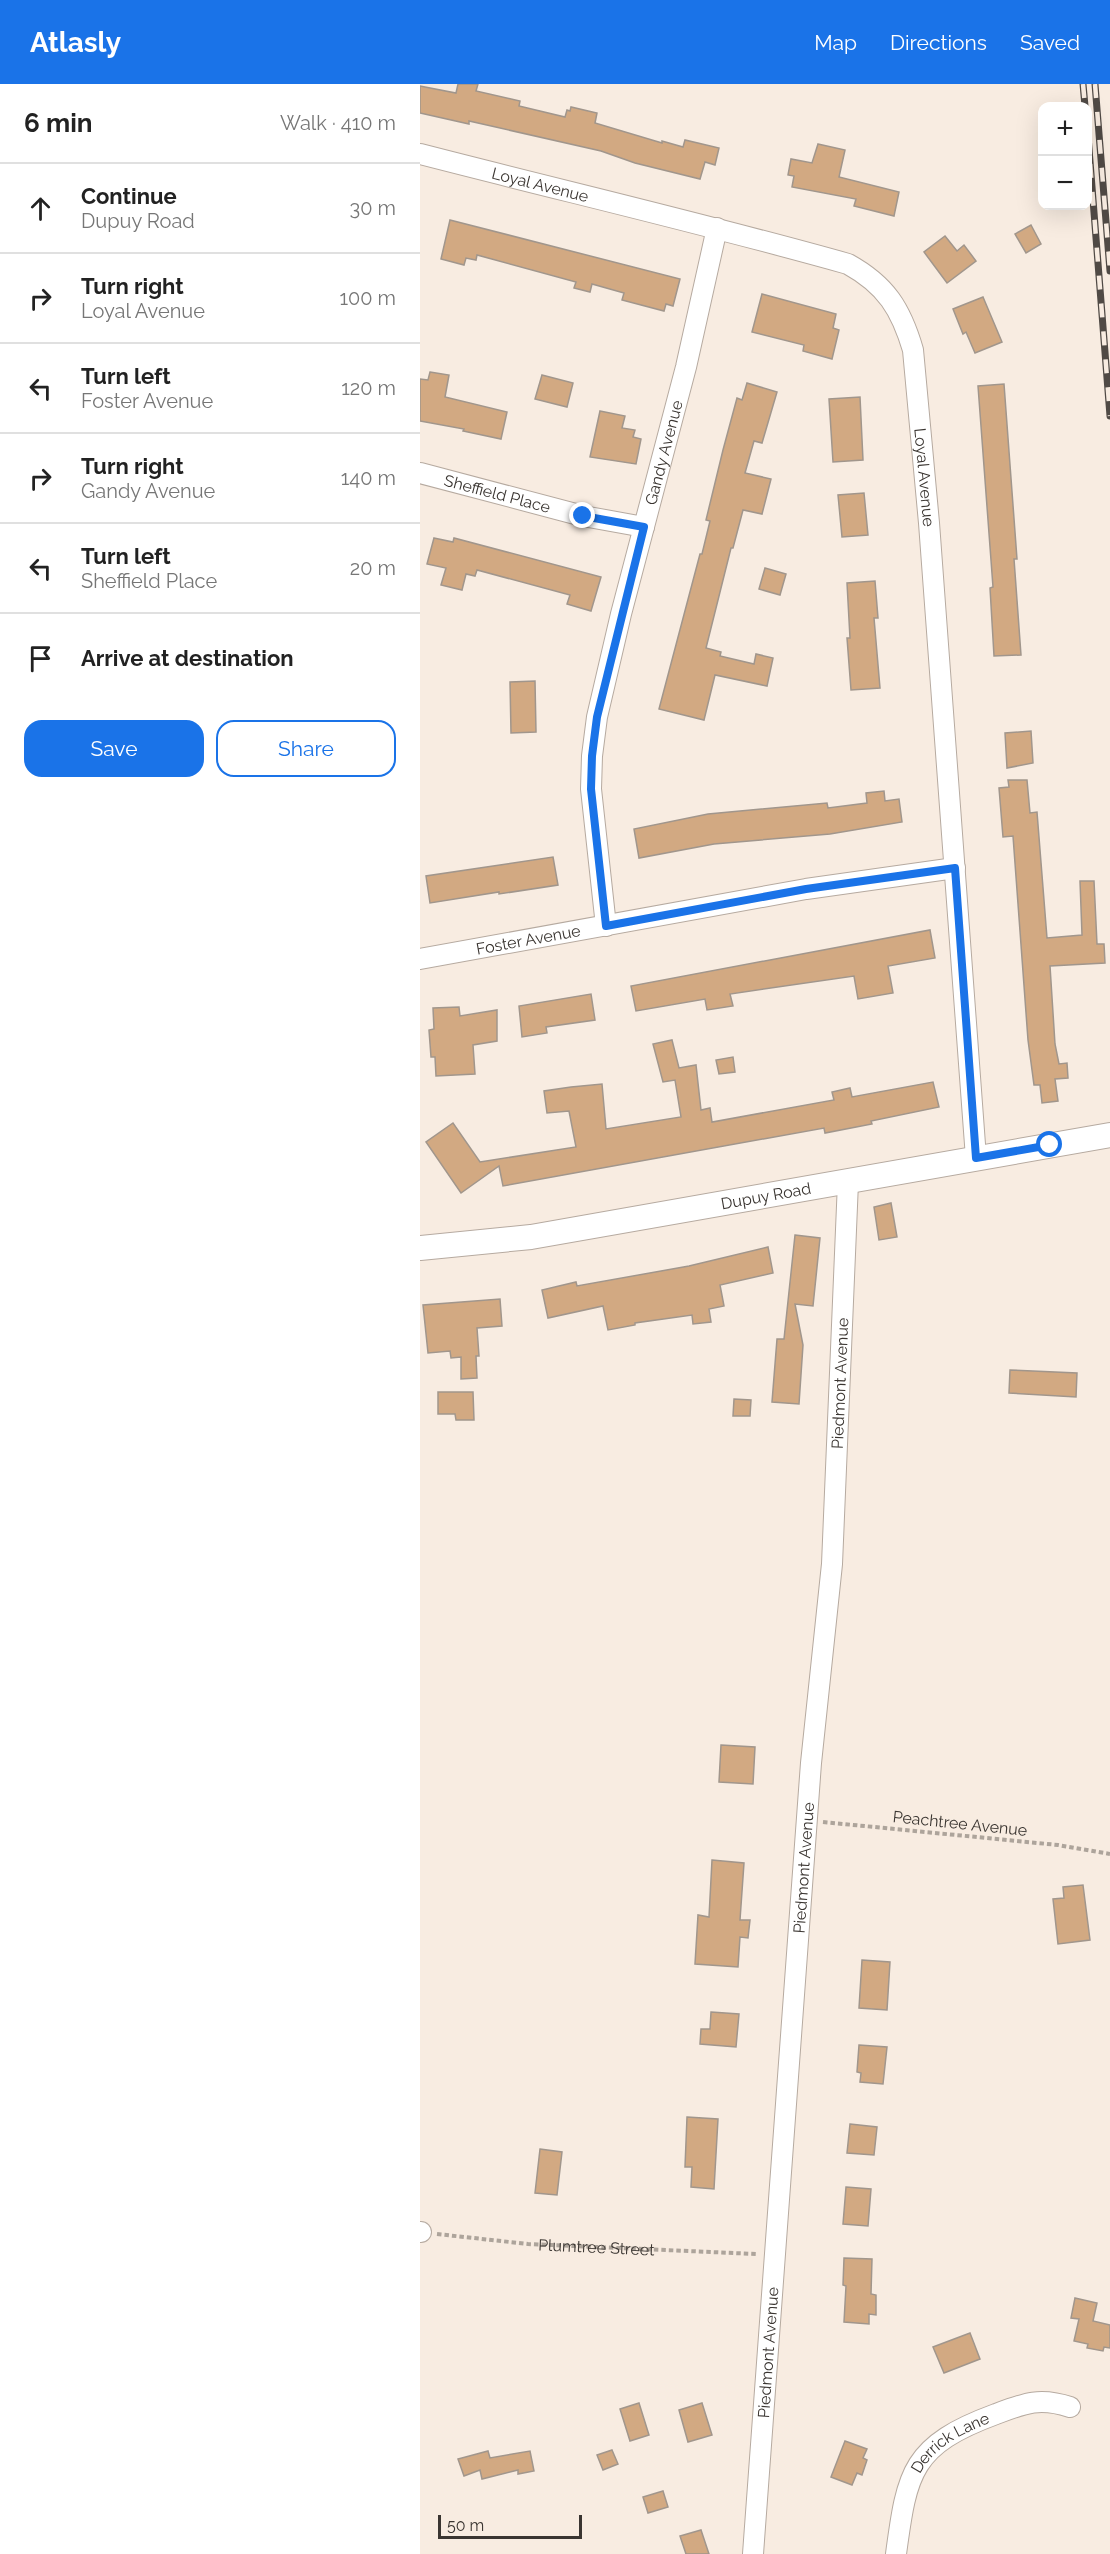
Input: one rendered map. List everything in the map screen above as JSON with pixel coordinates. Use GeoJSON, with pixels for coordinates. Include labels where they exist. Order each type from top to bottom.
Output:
{"type":"FeatureCollection","features":[{"type":"Feature","properties":{"kind":"street","name":"Loyal Avenue"},"geometry":{"type":"LineString","coordinates":[[420,154],[613,204],[717,228],[848,264],[881,287],[906,324],[913,350],[925,477],[976,1158]]}},
{"type":"Feature","properties":{"kind":"street","name":"Gandy Avenue"},"geometry":{"type":"LineString","coordinates":[[606,926],[591,789],[597,717],[686,367],[717,228]]}},
{"type":"Feature","properties":{"kind":"street","name":"Sheffield Place"},"geometry":{"type":"LineString","coordinates":[[420,473],[583,516],[644,527]]}},
{"type":"Feature","properties":{"kind":"street","name":"Foster Avenue"},"geometry":{"type":"LineString","coordinates":[[420,959],[806,889],[955,868]]}},
{"type":"Feature","properties":{"kind":"street","name":"Dupuy Road"},"geometry":{"type":"LineString","coordinates":[[420,1248],[531,1237],[1110,1135]]}},
{"type":"Feature","properties":{"kind":"street","name":"Piedmont Avenue"},"geometry":{"type":"LineString","coordinates":[[753,2554],[807,1820],[832,1564],[848,1182]]}},
{"type":"Feature","properties":{"kind":"street","name":"Derrick Lane"},"geometry":{"type":"LineString","coordinates":[[896,2554],[903,2499],[913,2473],[928,2450],[968,2424],[1028,2402],[1050,2400],[1070,2407]]}},
{"type":"Feature","properties":{"kind":"path","name":"Peachtree Avenue"},"geometry":{"type":"LineString","coordinates":[[807,1820],[1058,1845],[1110,1854]]}},
{"type":"Feature","properties":{"kind":"path","name":"Plumtree Street"},"geometry":{"type":"LineString","coordinates":[[420,2232],[528,2244],[738,2254],[775,2253]]}},
{"type":"Feature","properties":{"kind":"building"},"geometry":{"type":"Polygon","coordinates":[[[458,84],[478,84],[476,91],[520,101],[519,106],[565,117],[567,110],[570,111],[571,107],[597,113],[595,123],[662,143],[662,141],[683,147],[685,140],[719,148],[715,165],[705,162],[700,179],[635,163],[601,151],[469,121],[469,124],[420,113],[420,86],[456,93],[458,84]]]}},
{"type":"Feature","properties":{"kind":"building"},"geometry":{"type":"Polygon","coordinates":[[[818,144],[845,150],[839,177],[899,192],[894,216],[854,206],[856,199],[792,187],[794,176],[788,175],[791,159],[812,163],[818,144]]]}},
{"type":"Feature","properties":{"kind":"building"},"geometry":{"type":"Polygon","coordinates":[[[450,220],[680,279],[673,306],[666,304],[664,311],[622,300],[624,293],[592,284],[590,292],[574,288],[576,282],[477,255],[476,260],[466,258],[464,265],[441,259],[450,220]]]}},
{"type":"Feature","properties":{"kind":"building"},"geometry":{"type":"Polygon","coordinates":[[[1031,225],[1041,244],[1026,253],[1015,234],[1031,225]]]}},
{"type":"Feature","properties":{"kind":"building"},"geometry":{"type":"Polygon","coordinates":[[[945,236],[957,251],[964,245],[976,261],[947,283],[924,252],[945,236]]]}},
{"type":"Feature","properties":{"kind":"building"},"geometry":{"type":"Polygon","coordinates":[[[762,294],[836,314],[833,328],[839,330],[832,359],[803,351],[804,345],[752,332],[762,294]]]}},
{"type":"Feature","properties":{"kind":"building"},"geometry":{"type":"Polygon","coordinates":[[[983,297],[1002,342],[975,353],[966,332],[963,334],[953,309],[983,297]]]}},
{"type":"Feature","properties":{"kind":"building"},"geometry":{"type":"Polygon","coordinates":[[[430,372],[449,375],[445,397],[507,412],[501,439],[420,421],[420,379],[428,380],[430,372]]]}},
{"type":"Feature","properties":{"kind":"building"},"geometry":{"type":"Polygon","coordinates":[[[542,375],[573,383],[567,407],[535,399],[542,375]]]}},
{"type":"Feature","properties":{"kind":"building"},"geometry":{"type":"Polygon","coordinates":[[[747,383],[777,392],[762,443],[754,441],[745,473],[771,479],[762,514],[743,510],[706,648],[721,652],[720,656],[754,664],[756,654],[773,658],[767,686],[715,675],[704,720],[659,709],[700,554],[702,554],[710,521],[706,520],[737,398],[742,400],[747,383]]]}},
{"type":"Feature","properties":{"kind":"building"},"geometry":{"type":"Polygon","coordinates":[[[1004,384],[1017,559],[1014,559],[1021,655],[994,656],[990,588],[993,587],[978,386],[1004,384]]]}},
{"type":"Feature","properties":{"kind":"building"},"geometry":{"type":"Polygon","coordinates":[[[860,397],[863,460],[833,462],[829,399],[860,397]]]}},
{"type":"Feature","properties":{"kind":"building"},"geometry":{"type":"Polygon","coordinates":[[[600,411],[625,416],[622,428],[635,430],[633,437],[641,439],[636,464],[590,457],[600,411]]]}},
{"type":"Feature","properties":{"kind":"building"},"geometry":{"type":"Polygon","coordinates":[[[864,493],[868,535],[842,537],[838,495],[864,493]]]}},
{"type":"Feature","properties":{"kind":"building"},"geometry":{"type":"Polygon","coordinates":[[[434,538],[453,542],[454,538],[601,577],[591,611],[567,604],[570,595],[477,570],[475,576],[466,574],[462,590],[441,585],[446,568],[427,564],[434,538]]]}},
{"type":"Feature","properties":{"kind":"building"},"geometry":{"type":"Polygon","coordinates":[[[765,568],[786,574],[780,595],[759,589],[765,568]]]}},
{"type":"Feature","properties":{"kind":"building"},"geometry":{"type":"Polygon","coordinates":[[[875,581],[878,618],[874,618],[880,688],[851,690],[847,638],[850,638],[847,583],[875,581]]]}},
{"type":"Feature","properties":{"kind":"building"},"geometry":{"type":"Polygon","coordinates":[[[535,681],[536,732],[511,733],[510,682],[535,681]]]}},
{"type":"Feature","properties":{"kind":"building"},"geometry":{"type":"Polygon","coordinates":[[[1031,731],[1033,763],[1007,768],[1005,733],[1031,731]]]}},
{"type":"Feature","properties":{"kind":"building"},"geometry":{"type":"Polygon","coordinates":[[[1008,780],[1027,780],[1030,813],[1037,812],[1047,938],[1082,935],[1080,881],[1094,881],[1097,944],[1104,944],[1105,963],[1050,966],[1055,1044],[1059,1064],[1067,1063],[1068,1078],[1055,1079],[1058,1101],[1042,1103],[1040,1085],[1034,1085],[1028,1040],[1013,836],[1003,837],[999,788],[1009,787],[1008,780]]]}},
{"type":"Feature","properties":{"kind":"building"},"geometry":{"type":"Polygon","coordinates":[[[884,791],[885,801],[899,799],[902,822],[830,834],[714,844],[639,858],[634,829],[708,814],[827,803],[828,808],[867,803],[866,793],[884,791]]]}},
{"type":"Feature","properties":{"kind":"building"},"geometry":{"type":"Polygon","coordinates":[[[553,857],[558,885],[430,903],[426,876],[553,857]]]}},
{"type":"Feature","properties":{"kind":"building"},"geometry":{"type":"Polygon","coordinates":[[[930,930],[935,958],[888,966],[893,993],[858,999],[854,976],[730,994],[733,1006],[707,1010],[705,999],[636,1011],[631,986],[930,930]]]}},
{"type":"Feature","properties":{"kind":"building"},"geometry":{"type":"Polygon","coordinates":[[[591,994],[595,1020],[546,1027],[547,1033],[522,1037],[519,1006],[591,994]]]}},
{"type":"Feature","properties":{"kind":"building"},"geometry":{"type":"Polygon","coordinates":[[[459,1007],[460,1016],[497,1010],[497,1041],[473,1045],[475,1074],[436,1076],[435,1057],[431,1057],[429,1030],[434,1029],[433,1008],[459,1007]]]}},
{"type":"Feature","properties":{"kind":"building"},"geometry":{"type":"Polygon","coordinates":[[[672,1040],[679,1068],[696,1065],[701,1110],[710,1108],[712,1122],[834,1100],[832,1092],[850,1088],[852,1097],[933,1082],[939,1107],[825,1133],[824,1128],[503,1186],[499,1166],[461,1193],[426,1142],[453,1123],[480,1162],[576,1147],[569,1111],[547,1113],[544,1091],[571,1087],[602,1084],[606,1129],[681,1117],[675,1080],[663,1082],[653,1044],[672,1040]]]}},
{"type":"Feature","properties":{"kind":"building"},"geometry":{"type":"Polygon","coordinates":[[[733,1057],[735,1072],[719,1074],[716,1060],[733,1057]]]}},
{"type":"Feature","properties":{"kind":"building"},"geometry":{"type":"Polygon","coordinates":[[[891,1203],[897,1237],[879,1240],[874,1207],[891,1203]]]}},
{"type":"Feature","properties":{"kind":"building"},"geometry":{"type":"Polygon","coordinates":[[[795,1235],[820,1238],[813,1306],[795,1304],[803,1345],[799,1404],[772,1402],[777,1339],[784,1339],[795,1235]]]}},
{"type":"Feature","properties":{"kind":"building"},"geometry":{"type":"Polygon","coordinates":[[[768,1247],[773,1273],[720,1285],[724,1306],[709,1309],[711,1322],[693,1324],[692,1315],[635,1323],[635,1325],[608,1330],[603,1306],[548,1318],[542,1290],[576,1282],[577,1286],[689,1266],[768,1247]]]}},
{"type":"Feature","properties":{"kind":"building"},"geometry":{"type":"Polygon","coordinates":[[[500,1299],[502,1326],[477,1328],[479,1356],[476,1356],[477,1378],[461,1379],[461,1357],[451,1358],[450,1351],[428,1353],[423,1305],[500,1299]]]}},
{"type":"Feature","properties":{"kind":"building"},"geometry":{"type":"Polygon","coordinates":[[[1010,1370],[1077,1373],[1076,1397],[1009,1393],[1010,1370]]]}},
{"type":"Feature","properties":{"kind":"building"},"geometry":{"type":"Polygon","coordinates":[[[438,1392],[473,1392],[474,1420],[456,1420],[455,1414],[438,1414],[438,1392]]]}},
{"type":"Feature","properties":{"kind":"building"},"geometry":{"type":"Polygon","coordinates":[[[734,1399],[751,1400],[750,1416],[733,1416],[734,1399]]]}},
{"type":"Feature","properties":{"kind":"building"},"geometry":{"type":"Polygon","coordinates":[[[721,1745],[755,1747],[753,1784],[719,1782],[721,1745]]]}},
{"type":"Feature","properties":{"kind":"building"},"geometry":{"type":"Polygon","coordinates":[[[712,1860],[744,1863],[740,1920],[750,1920],[748,1938],[740,1937],[738,1967],[695,1964],[698,1915],[709,1917],[712,1860]]]}},
{"type":"Feature","properties":{"kind":"building"},"geometry":{"type":"Polygon","coordinates":[[[1083,1885],[1090,1940],[1058,1944],[1053,1899],[1064,1898],[1063,1887],[1083,1885]]]}},
{"type":"Feature","properties":{"kind":"building"},"geometry":{"type":"Polygon","coordinates":[[[862,1960],[890,1962],[887,2010],[859,2008],[862,1960]]]}},
{"type":"Feature","properties":{"kind":"building"},"geometry":{"type":"Polygon","coordinates":[[[711,2012],[739,2014],[736,2047],[700,2044],[701,2029],[710,2029],[711,2012]]]}},
{"type":"Feature","properties":{"kind":"building"},"geometry":{"type":"Polygon","coordinates":[[[859,2045],[887,2047],[883,2084],[860,2082],[861,2073],[857,2072],[859,2045]]]}},
{"type":"Feature","properties":{"kind":"building"},"geometry":{"type":"Polygon","coordinates":[[[687,2117],[718,2119],[714,2189],[691,2187],[692,2167],[685,2167],[687,2117]]]}},
{"type":"Feature","properties":{"kind":"building"},"geometry":{"type":"Polygon","coordinates":[[[850,2124],[877,2127],[874,2155],[847,2153],[850,2124]]]}},
{"type":"Feature","properties":{"kind":"building"},"geometry":{"type":"Polygon","coordinates":[[[540,2149],[562,2152],[557,2195],[535,2193],[540,2149]]]}},
{"type":"Feature","properties":{"kind":"building"},"geometry":{"type":"Polygon","coordinates":[[[846,2187],[871,2189],[868,2226],[843,2224],[846,2187]]]}},
{"type":"Feature","properties":{"kind":"building"},"geometry":{"type":"Polygon","coordinates":[[[844,2258],[872,2259],[871,2294],[876,2295],[876,2315],[869,2314],[869,2324],[844,2322],[846,2286],[843,2285],[844,2258]]]}},
{"type":"Feature","properties":{"kind":"building"},"geometry":{"type":"Polygon","coordinates":[[[1075,2298],[1097,2303],[1093,2321],[1110,2325],[1110,2348],[1104,2347],[1103,2351],[1087,2348],[1088,2344],[1074,2341],[1079,2319],[1071,2318],[1075,2298]]]}},
{"type":"Feature","properties":{"kind":"building"},"geometry":{"type":"Polygon","coordinates":[[[970,2333],[980,2359],[944,2373],[933,2347],[970,2333]]]}},
{"type":"Feature","properties":{"kind":"building"},"geometry":{"type":"Polygon","coordinates":[[[639,2403],[649,2435],[630,2441],[620,2409],[639,2403]]]}},
{"type":"Feature","properties":{"kind":"building"},"geometry":{"type":"Polygon","coordinates":[[[702,2403],[712,2435],[688,2442],[679,2410],[702,2403]]]}},
{"type":"Feature","properties":{"kind":"building"},"geometry":{"type":"Polygon","coordinates":[[[845,2441],[867,2449],[863,2458],[867,2460],[862,2475],[857,2473],[852,2485],[831,2477],[845,2441]]]}},
{"type":"Feature","properties":{"kind":"building"},"geometry":{"type":"Polygon","coordinates":[[[612,2450],[618,2464],[603,2470],[597,2455],[612,2450]]]}},
{"type":"Feature","properties":{"kind":"building"},"geometry":{"type":"Polygon","coordinates":[[[488,2451],[490,2458],[530,2451],[534,2471],[518,2474],[518,2470],[482,2479],[480,2470],[464,2476],[458,2459],[488,2451]]]}},
{"type":"Feature","properties":{"kind":"building"},"geometry":{"type":"Polygon","coordinates":[[[663,2491],[668,2507],[648,2513],[643,2497],[663,2491]]]}},
{"type":"Feature","properties":{"kind":"building"},"geometry":{"type":"Polygon","coordinates":[[[701,2530],[709,2554],[686,2554],[680,2536],[701,2530]]]}},
{"type":"Feature","properties":{"kind":"railway"},"geometry":{"type":"LineString","coordinates":[[1083,84],[1085,102]]}},
{"type":"Feature","properties":{"kind":"railway"},"geometry":{"type":"LineString","coordinates":[[1095,84],[1110,271]]}},
{"type":"Feature","properties":{"kind":"railway"},"geometry":{"type":"LineString","coordinates":[[1090,156],[1110,416]]}},
{"type":"Feature","properties":{"kind":"route"},"geometry":{"type":"LineString","coordinates":[[583,516],[644,527],[597,717],[592,756],[591,789],[606,926],[806,889],[955,868],[976,1158],[1050,1145]]}}]}
